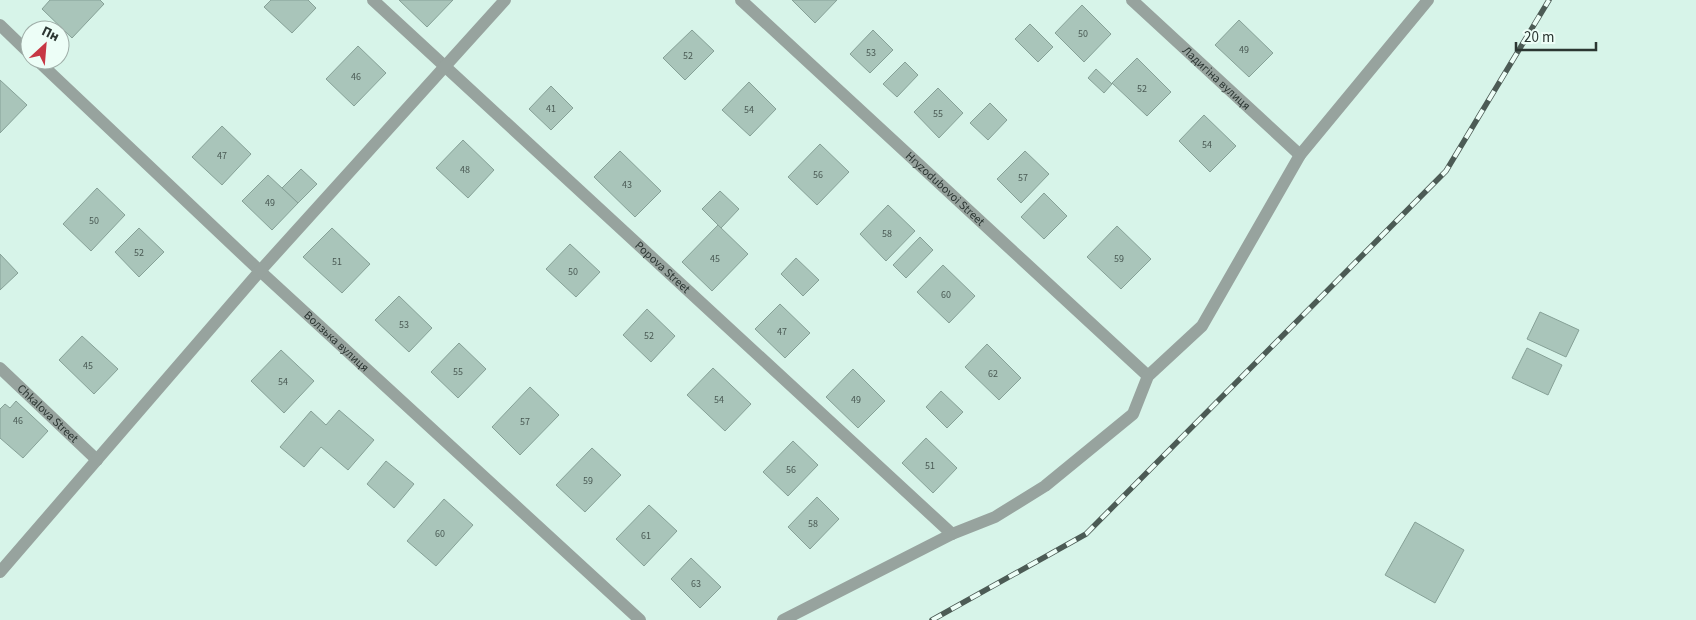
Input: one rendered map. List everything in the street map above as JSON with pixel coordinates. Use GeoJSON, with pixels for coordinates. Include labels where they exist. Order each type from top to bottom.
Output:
{"type":"FeatureCollection","features":[{"type":"Feature","properties":{"kind":"street","name":"Popova Street"},"geometry":{"type":"LineString","coordinates":[[373,0],[952,534]]}},
{"type":"Feature","properties":{"kind":"street"},"geometry":{"type":"LineString","coordinates":[[0,572],[260,271],[505,0]]}},
{"type":"Feature","properties":{"kind":"street","name":"Hryzodubovoi Street"},"geometry":{"type":"LineString","coordinates":[[741,0],[1148,376]]}},
{"type":"Feature","properties":{"kind":"street","name":"Ладигіна вулиця"},"geometry":{"type":"LineString","coordinates":[[1132,0],[1300,155]]}},
{"type":"Feature","properties":{"kind":"street"},"geometry":{"type":"LineString","coordinates":[[783,620],[952,534],[995,517],[1045,486],[1088,453],[1133,414],[1148,376],[1202,326],[1300,155],[1428,0]]}},
{"type":"Feature","properties":{"kind":"street"},"geometry":{"type":"LineString","coordinates":[[0,26],[20,45]]}},
{"type":"Feature","properties":{"kind":"street","name":"Волзька вулиця"},"geometry":{"type":"LineString","coordinates":[[48,70],[260,271],[640,620]]}},
{"type":"Feature","properties":{"kind":"street","name":"Chkalova Street"},"geometry":{"type":"LineString","coordinates":[[0,368],[97,460]]}},
{"type":"Feature","properties":{"kind":"building"},"geometry":{"type":"Polygon","coordinates":[[[50,0],[100,0],[104,4],[72,38],[70,36],[70,20],[53,20],[42,9],[50,0]]]}},
{"type":"Feature","properties":{"kind":"building"},"geometry":{"type":"Polygon","coordinates":[[[271,0],[308,0],[316,8],[292,33],[264,7],[271,0]]]}},
{"type":"Feature","properties":{"kind":"building"},"geometry":{"type":"Polygon","coordinates":[[[399,0],[453,0],[427,27],[399,0]]]}},
{"type":"Feature","properties":{"kind":"building"},"geometry":{"type":"Polygon","coordinates":[[[792,0],[837,0],[815,23],[792,0]]]}},
{"type":"Feature","properties":{"kind":"building"},"geometry":{"type":"Polygon","coordinates":[[[1082,5],[1111,34],[1084,62],[1055,33],[1082,5]]]}},
{"type":"Feature","properties":{"kind":"building"},"geometry":{"type":"Polygon","coordinates":[[[1239,20],[1273,53],[1249,77],[1215,45],[1239,20]]]}},
{"type":"Feature","properties":{"kind":"building"},"geometry":{"type":"Polygon","coordinates":[[[1030,24],[1053,47],[1038,62],[1015,39],[1030,24]]]}},
{"type":"Feature","properties":{"kind":"building"},"geometry":{"type":"Polygon","coordinates":[[[692,30],[714,51],[685,80],[663,58],[692,30]]]}},
{"type":"Feature","properties":{"kind":"building"},"geometry":{"type":"Polygon","coordinates":[[[873,30],[893,50],[870,73],[850,54],[873,30]]]}},
{"type":"Feature","properties":{"kind":"building"},"geometry":{"type":"Polygon","coordinates":[[[358,46],[386,73],[354,106],[326,79],[358,46]]]}},
{"type":"Feature","properties":{"kind":"building"},"geometry":{"type":"Polygon","coordinates":[[[1137,58],[1171,92],[1147,116],[1112,83],[1137,58]]]}},
{"type":"Feature","properties":{"kind":"building"},"geometry":{"type":"Polygon","coordinates":[[[905,62],[918,75],[897,97],[883,84],[905,62]]]}},
{"type":"Feature","properties":{"kind":"building"},"geometry":{"type":"Polygon","coordinates":[[[1096,69],[1112,84],[1104,93],[1088,78],[1096,69]]]}},
{"type":"Feature","properties":{"kind":"building"},"geometry":{"type":"Polygon","coordinates":[[[0,80],[27,105],[0,133],[0,80]]]}},
{"type":"Feature","properties":{"kind":"building"},"geometry":{"type":"Polygon","coordinates":[[[749,82],[776,109],[750,136],[722,110],[749,82]]]}},
{"type":"Feature","properties":{"kind":"building"},"geometry":{"type":"Polygon","coordinates":[[[551,86],[573,108],[551,130],[529,109],[551,86]]]}},
{"type":"Feature","properties":{"kind":"building"},"geometry":{"type":"Polygon","coordinates":[[[938,88],[963,113],[939,138],[914,112],[938,88]]]}},
{"type":"Feature","properties":{"kind":"building"},"geometry":{"type":"Polygon","coordinates":[[[990,103],[1007,120],[988,140],[970,123],[990,103]]]}},
{"type":"Feature","properties":{"kind":"building"},"geometry":{"type":"Polygon","coordinates":[[[1204,115],[1236,146],[1210,172],[1179,141],[1204,115]]]}},
{"type":"Feature","properties":{"kind":"building"},"geometry":{"type":"Polygon","coordinates":[[[222,126],[251,154],[222,185],[192,157],[222,126]]]}},
{"type":"Feature","properties":{"kind":"building"},"geometry":{"type":"Polygon","coordinates":[[[463,140],[494,170],[468,198],[436,168],[463,140]]]}},
{"type":"Feature","properties":{"kind":"building"},"geometry":{"type":"Polygon","coordinates":[[[820,144],[849,172],[817,205],[788,177],[820,144]]]}},
{"type":"Feature","properties":{"kind":"building"},"geometry":{"type":"Polygon","coordinates":[[[620,151],[661,191],[635,217],[594,177],[620,151]]]}},
{"type":"Feature","properties":{"kind":"building"},"geometry":{"type":"Polygon","coordinates":[[[1025,151],[1049,174],[1021,203],[997,179],[1025,151]]]}},
{"type":"Feature","properties":{"kind":"building"},"geometry":{"type":"Polygon","coordinates":[[[301,169],[317,184],[298,203],[282,188],[301,169]]]}},
{"type":"Feature","properties":{"kind":"building"},"geometry":{"type":"Polygon","coordinates":[[[268,175],[298,203],[272,230],[242,201],[268,175]]]}},
{"type":"Feature","properties":{"kind":"building"},"geometry":{"type":"Polygon","coordinates":[[[97,188],[125,215],[91,251],[63,224],[97,188]]]}},
{"type":"Feature","properties":{"kind":"building"},"geometry":{"type":"Polygon","coordinates":[[[720,191],[739,209],[721,228],[702,209],[720,191]]]}},
{"type":"Feature","properties":{"kind":"building"},"geometry":{"type":"Polygon","coordinates":[[[1044,193],[1067,216],[1044,239],[1021,217],[1044,193]]]}},
{"type":"Feature","properties":{"kind":"building"},"geometry":{"type":"Polygon","coordinates":[[[888,205],[915,231],[886,261],[860,234],[888,205]]]}},
{"type":"Feature","properties":{"kind":"building"},"geometry":{"type":"Polygon","coordinates":[[[718,225],[748,254],[712,291],[682,262],[718,225]]]}},
{"type":"Feature","properties":{"kind":"building"},"geometry":{"type":"Polygon","coordinates":[[[1117,226],[1151,259],[1121,289],[1087,257],[1117,226]]]}},
{"type":"Feature","properties":{"kind":"building"},"geometry":{"type":"Polygon","coordinates":[[[139,228],[164,252],[139,277],[115,252],[139,228]]]}},
{"type":"Feature","properties":{"kind":"building"},"geometry":{"type":"Polygon","coordinates":[[[332,228],[370,264],[342,293],[303,257],[332,228]]]}},
{"type":"Feature","properties":{"kind":"building"},"geometry":{"type":"Polygon","coordinates":[[[920,237],[933,250],[906,278],[893,265],[920,237]]]}},
{"type":"Feature","properties":{"kind":"building"},"geometry":{"type":"Polygon","coordinates":[[[570,244],[600,272],[576,297],[546,269],[570,244]]]}},
{"type":"Feature","properties":{"kind":"building"},"geometry":{"type":"Polygon","coordinates":[[[0,254],[18,273],[0,290],[0,254]]]}},
{"type":"Feature","properties":{"kind":"building"},"geometry":{"type":"Polygon","coordinates":[[[796,258],[819,280],[803,296],[781,274],[796,258]]]}},
{"type":"Feature","properties":{"kind":"building"},"geometry":{"type":"Polygon","coordinates":[[[943,265],[975,296],[949,323],[917,292],[943,265]]]}},
{"type":"Feature","properties":{"kind":"building"},"geometry":{"type":"Polygon","coordinates":[[[399,296],[432,328],[409,352],[375,320],[399,296]]]}},
{"type":"Feature","properties":{"kind":"building"},"geometry":{"type":"Polygon","coordinates":[[[780,304],[810,333],[785,358],[755,329],[780,304]]]}},
{"type":"Feature","properties":{"kind":"building"},"geometry":{"type":"Polygon","coordinates":[[[647,309],[675,336],[651,362],[623,335],[647,309]]]}},
{"type":"Feature","properties":{"kind":"building"},"geometry":{"type":"Polygon","coordinates":[[[1540,312],[1579,330],[1566,357],[1527,339],[1540,312]]]}},
{"type":"Feature","properties":{"kind":"building"},"geometry":{"type":"Polygon","coordinates":[[[82,336],[118,369],[94,394],[59,360],[82,336]]]}},
{"type":"Feature","properties":{"kind":"building"},"geometry":{"type":"Polygon","coordinates":[[[459,343],[486,369],[458,398],[431,372],[459,343]]]}},
{"type":"Feature","properties":{"kind":"building"},"geometry":{"type":"Polygon","coordinates":[[[987,344],[1021,378],[999,400],[965,367],[987,344]]]}},
{"type":"Feature","properties":{"kind":"building"},"geometry":{"type":"Polygon","coordinates":[[[1527,348],[1562,365],[1548,395],[1512,378],[1527,348]]]}},
{"type":"Feature","properties":{"kind":"building"},"geometry":{"type":"Polygon","coordinates":[[[281,350],[314,381],[284,413],[251,381],[281,350]]]}},
{"type":"Feature","properties":{"kind":"building"},"geometry":{"type":"Polygon","coordinates":[[[713,368],[751,404],[725,431],[687,395],[713,368]]]}},
{"type":"Feature","properties":{"kind":"building"},"geometry":{"type":"Polygon","coordinates":[[[853,369],[885,401],[858,428],[826,397],[853,369]]]}},
{"type":"Feature","properties":{"kind":"building"},"geometry":{"type":"Polygon","coordinates":[[[530,387],[559,415],[520,455],[492,427],[530,387]]]}},
{"type":"Feature","properties":{"kind":"building"},"geometry":{"type":"Polygon","coordinates":[[[941,391],[963,412],[947,428],[926,407],[941,391]]]}},
{"type":"Feature","properties":{"kind":"building"},"geometry":{"type":"Polygon","coordinates":[[[16,401],[48,431],[23,458],[0,438],[0,409],[5,404],[10,408],[16,401]]]}},
{"type":"Feature","properties":{"kind":"building"},"geometry":{"type":"Polygon","coordinates":[[[339,410],[374,440],[348,470],[321,447],[304,467],[280,447],[311,411],[326,425],[339,410]]]}},
{"type":"Feature","properties":{"kind":"building"},"geometry":{"type":"Polygon","coordinates":[[[926,438],[957,468],[933,493],[902,463],[926,438]]]}},
{"type":"Feature","properties":{"kind":"building"},"geometry":{"type":"Polygon","coordinates":[[[793,441],[818,465],[788,496],[763,472],[793,441]]]}},
{"type":"Feature","properties":{"kind":"building"},"geometry":{"type":"Polygon","coordinates":[[[592,448],[621,475],[585,512],[556,485],[592,448]]]}},
{"type":"Feature","properties":{"kind":"building"},"geometry":{"type":"Polygon","coordinates":[[[386,461],[414,484],[394,508],[367,484],[386,461]]]}},
{"type":"Feature","properties":{"kind":"building"},"geometry":{"type":"Polygon","coordinates":[[[817,497],[839,519],[810,549],[788,527],[817,497]]]}},
{"type":"Feature","properties":{"kind":"building"},"geometry":{"type":"Polygon","coordinates":[[[444,499],[473,525],[436,566],[407,541],[444,499]]]}},
{"type":"Feature","properties":{"kind":"building"},"geometry":{"type":"Polygon","coordinates":[[[649,505],[677,531],[644,566],[616,539],[649,505]]]}},
{"type":"Feature","properties":{"kind":"building"},"geometry":{"type":"Polygon","coordinates":[[[1415,522],[1464,550],[1435,603],[1385,575],[1415,522]]]}},
{"type":"Feature","properties":{"kind":"building"},"geometry":{"type":"Polygon","coordinates":[[[691,558],[721,587],[700,608],[671,579],[691,558]]]}},
{"type":"Feature","properties":{"kind":"railway"},"geometry":{"type":"LineString","coordinates":[[932,620],[1086,534],[1446,171],[1549,0]]}}]}
